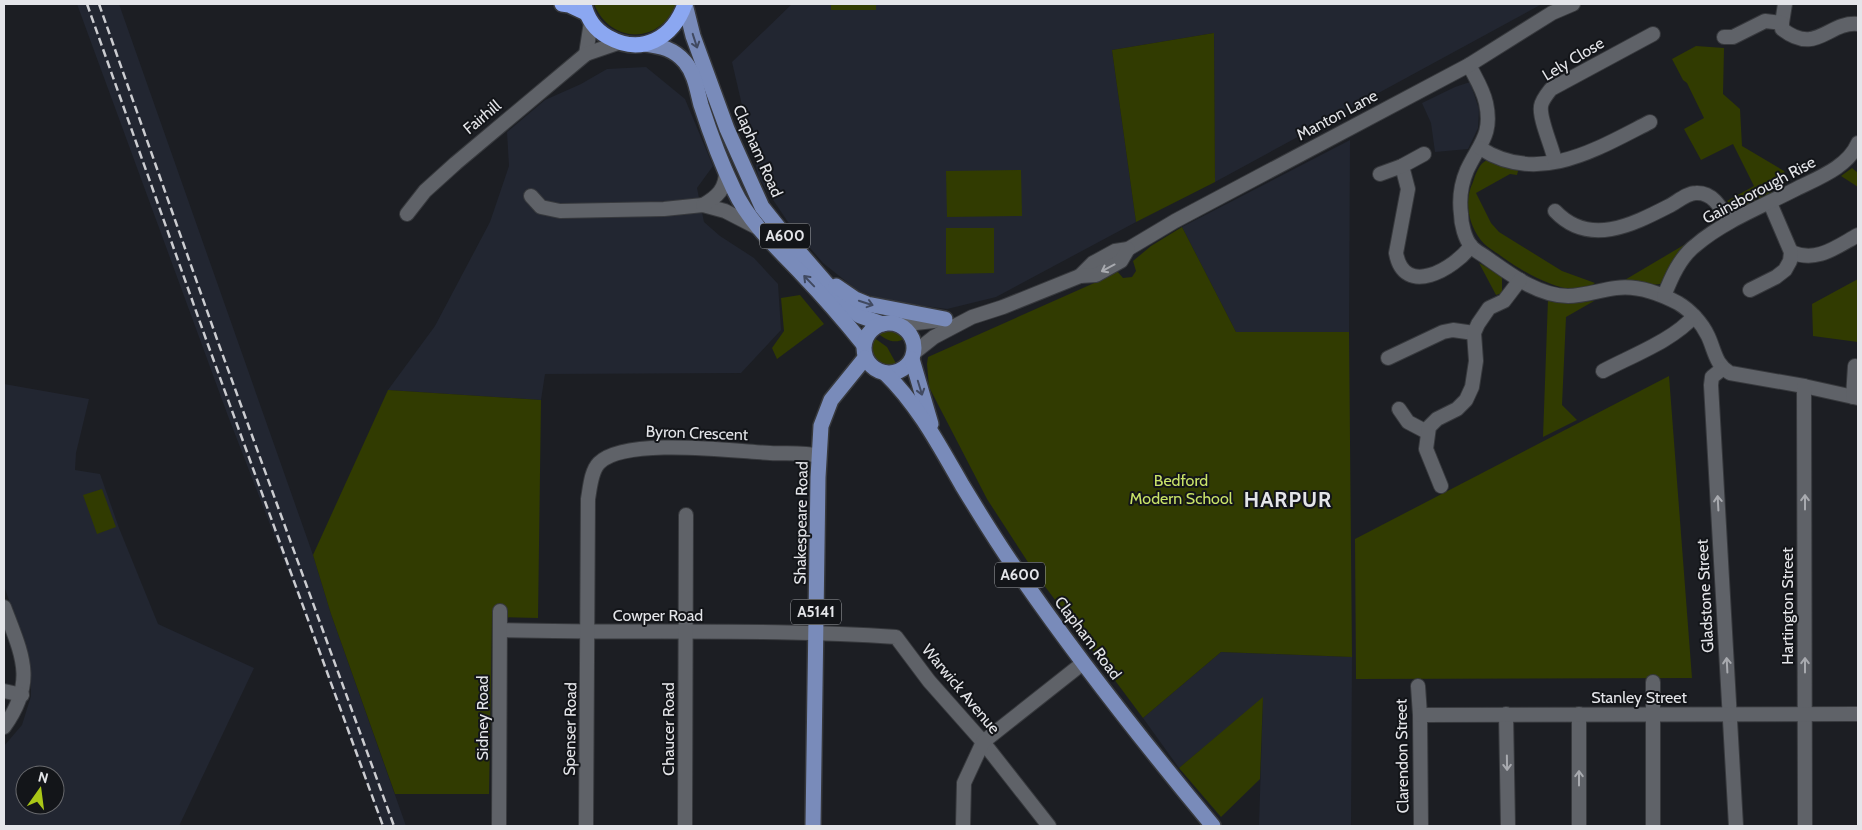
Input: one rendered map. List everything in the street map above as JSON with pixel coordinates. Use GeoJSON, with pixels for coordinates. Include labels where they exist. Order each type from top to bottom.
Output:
{"type":"FeatureCollection","features":[{"type":"Feature","properties":{"kind":"highway"},"geometry":{"type":"LineString","coordinates":[[562,4],[570,5],[587,13],[601,33],[618,43],[629,45],[645,44],[659,38],[671,29],[680,17],[685,4]]}},
{"type":"Feature","properties":{"kind":"main road","name":"Clapham Road"},"geometry":{"type":"LineString","coordinates":[[685,4],[693,36],[727,129],[762,207],[833,292],[855,313],[882,324]]}},
{"type":"Feature","properties":{"kind":"main road","name":"A600"},"geometry":{"type":"LineString","coordinates":[[645,44],[668,49],[684,61],[695,82],[701,105],[734,191],[742,204],[760,229],[816,288],[864,351],[868,363],[881,372]]}},
{"type":"Feature","properties":{"kind":"main road"},"geometry":{"type":"LineString","coordinates":[[727,129],[726,147],[736,180],[734,191]]}},
{"type":"Feature","properties":{"kind":"main road"},"geometry":{"type":"LineString","coordinates":[[824,279],[855,299],[867,304],[945,319]]}},
{"type":"Feature","properties":{"kind":"main road","name":"A600"},"geometry":{"type":"LineString","coordinates":[[882,324],[898,325],[908,332],[912,338],[913,355]]}},
{"type":"Feature","properties":{"kind":"main road"},"geometry":{"type":"LineString","coordinates":[[864,351],[869,332],[882,324]]}},
{"type":"Feature","properties":{"kind":"main road","name":"Shakespeare Road"},"geometry":{"type":"LineString","coordinates":[[812,826],[821,426],[831,400],[849,379],[864,351]]}},
{"type":"Feature","properties":{"kind":"main road","name":"Clapham Road"},"geometry":{"type":"LineString","coordinates":[[913,355],[934,435]]}},
{"type":"Feature","properties":{"kind":"main road"},"geometry":{"type":"LineString","coordinates":[[849,379],[881,372],[897,372],[902,369],[913,355]]}},
{"type":"Feature","properties":{"kind":"main road","name":"Clapham Road"},"geometry":{"type":"LineString","coordinates":[[881,372],[901,389],[934,435],[977,510],[1014,567],[1083,663],[1213,826]]}},
{"type":"Feature","properties":{"kind":"street","name":"Manton Lane"},"geometry":{"type":"LineString","coordinates":[[913,355],[934,337],[972,317],[1003,308],[1080,276],[1092,263],[1115,251],[1128,249],[1167,225],[1469,65],[1551,8],[1574,4]]}},
{"type":"Feature","properties":{"kind":"street"},"geometry":{"type":"LineString","coordinates":[[1785,4],[1782,29],[1791,36],[1812,39],[1849,23],[1858,24]]}},
{"type":"Feature","properties":{"kind":"street"},"geometry":{"type":"LineString","coordinates":[[586,54],[587,13]]}},
{"type":"Feature","properties":{"kind":"street"},"geometry":{"type":"LineString","coordinates":[[1724,37],[1733,37],[1765,21],[1782,23]]}},
{"type":"Feature","properties":{"kind":"street","name":"Lely Close"},"geometry":{"type":"LineString","coordinates":[[1555,162],[1553,147],[1541,115],[1541,104],[1551,88],[1653,34]]}},
{"type":"Feature","properties":{"kind":"street","name":"Fairhill"},"geometry":{"type":"LineString","coordinates":[[407,214],[425,191],[456,163],[586,54],[618,43]]}},
{"type":"Feature","properties":{"kind":"street"},"geometry":{"type":"LineString","coordinates":[[1469,65],[1486,103],[1487,130],[1462,183],[1461,216],[1471,246],[1520,280],[1539,289],[1567,296],[1594,293],[1617,287],[1632,287],[1664,296],[1680,304],[1694,316],[1707,334],[1716,360],[1722,369],[1730,373],[1804,386],[1856,398],[1855,366]]}},
{"type":"Feature","properties":{"kind":"street"},"geometry":{"type":"LineString","coordinates":[[1480,148],[1490,155],[1526,164],[1570,160],[1588,154],[1650,122]]}},
{"type":"Feature","properties":{"kind":"street","name":"Gainsborough Rise"},"geometry":{"type":"LineString","coordinates":[[1664,296],[1676,270],[1695,245],[1729,222],[1830,172],[1850,156],[1858,142]]}},
{"type":"Feature","properties":{"kind":"street"},"geometry":{"type":"LineString","coordinates":[[1380,174],[1402,166],[1424,154]]}},
{"type":"Feature","properties":{"kind":"street"},"geometry":{"type":"LineString","coordinates":[[1402,166],[1408,189],[1396,253],[1398,263],[1403,271],[1420,277],[1430,276],[1458,262],[1471,246]]}},
{"type":"Feature","properties":{"kind":"street"},"geometry":{"type":"LineString","coordinates":[[703,206],[716,198],[720,192],[726,179],[726,171]]}},
{"type":"Feature","properties":{"kind":"street"},"geometry":{"type":"LineString","coordinates":[[717,208],[725,206],[734,191]]}},
{"type":"Feature","properties":{"kind":"street"},"geometry":{"type":"LineString","coordinates":[[1555,211],[1564,220],[1576,226],[1603,231],[1620,228],[1697,193],[1713,199],[1729,222]]}},
{"type":"Feature","properties":{"kind":"street"},"geometry":{"type":"LineString","coordinates":[[531,196],[541,207],[560,211],[664,209],[703,206],[717,208],[733,214],[760,229]]}},
{"type":"Feature","properties":{"kind":"street"},"geometry":{"type":"LineString","coordinates":[[1750,290],[1776,277],[1785,270],[1790,261],[1791,252],[1770,203]]}},
{"type":"Feature","properties":{"kind":"street"},"geometry":{"type":"LineString","coordinates":[[1791,252],[1800,256],[1813,257],[1826,253],[1858,235]]}},
{"type":"Feature","properties":{"kind":"street"},"geometry":{"type":"LineString","coordinates":[[1441,486],[1426,449],[1427,432],[1437,419],[1457,409],[1466,400],[1472,387],[1476,361],[1474,333],[1488,308],[1504,301],[1520,280]]}},
{"type":"Feature","properties":{"kind":"street"},"geometry":{"type":"LineString","coordinates":[[1602,371],[1674,334],[1694,316]]}},
{"type":"Feature","properties":{"kind":"street","name":"Manton Lane"},"geometry":{"type":"LineString","coordinates":[[898,325],[972,317]]}},
{"type":"Feature","properties":{"kind":"street"},"geometry":{"type":"LineString","coordinates":[[1394,352],[1443,332],[1453,330],[1474,333]]}},
{"type":"Feature","properties":{"kind":"street","name":"Gladstone Street"},"geometry":{"type":"LineString","coordinates":[[1722,369],[1712,377],[1711,385],[1736,826]]}},
{"type":"Feature","properties":{"kind":"street","name":"Hartington Street"},"geometry":{"type":"LineString","coordinates":[[1804,386],[1805,826]]}},
{"type":"Feature","properties":{"kind":"street"},"geometry":{"type":"LineString","coordinates":[[1398,409],[1408,422],[1427,432]]}},
{"type":"Feature","properties":{"kind":"street","name":"Byron Crescent"},"geometry":{"type":"LineString","coordinates":[[588,633],[588,499],[591,480],[598,463],[612,454],[632,449],[682,447],[774,454],[806,453],[819,456]]}},
{"type":"Feature","properties":{"kind":"street","name":"Chaucer Road"},"geometry":{"type":"LineString","coordinates":[[685,826],[686,515]]}},
{"type":"Feature","properties":{"kind":"street"},"geometry":{"type":"LineString","coordinates":[[4,607],[23,660],[24,674],[22,695],[4,727]]}},
{"type":"Feature","properties":{"kind":"street","name":"Sidney Road"},"geometry":{"type":"LineString","coordinates":[[499,826],[500,611]]}},
{"type":"Feature","properties":{"kind":"street","name":"Cowper Road"},"geometry":{"type":"LineString","coordinates":[[500,630],[588,633],[815,633]]}},
{"type":"Feature","properties":{"kind":"street","name":"Spenser Road"},"geometry":{"type":"LineString","coordinates":[[586,826],[588,633]]}},
{"type":"Feature","properties":{"kind":"street","name":"Warwick Avenue"},"geometry":{"type":"LineString","coordinates":[[815,633],[896,637],[936,690],[982,742],[1049,826]]}},
{"type":"Feature","properties":{"kind":"street"},"geometry":{"type":"LineString","coordinates":[[962,826],[964,783],[982,742],[1083,663]]}},
{"type":"Feature","properties":{"kind":"street"},"geometry":{"type":"LineString","coordinates":[[1653,682],[1653,826]]}},
{"type":"Feature","properties":{"kind":"street","name":"Clarendon Street"},"geometry":{"type":"LineString","coordinates":[[1418,686],[1421,826]]}},
{"type":"Feature","properties":{"kind":"street"},"geometry":{"type":"LineString","coordinates":[[4,691],[22,695]]}},
{"type":"Feature","properties":{"kind":"street"},"geometry":{"type":"LineString","coordinates":[[1506,714],[1508,826]]}},
{"type":"Feature","properties":{"kind":"street"},"geometry":{"type":"LineString","coordinates":[[1579,714],[1579,826]]}},
{"type":"Feature","properties":{"kind":"street","name":"Stanley Street"},"geometry":{"type":"LineString","coordinates":[[1420,715],[1858,714]]}},
{"type":"Feature","properties":{"kind":"shaded area"},"geometry":{"type":"Polygon","coordinates":[[[77,4],[119,4],[313,555],[331,614],[406,826],[382,826],[302,607],[228,416],[77,4]]]}},
{"type":"Feature","properties":{"kind":"shaded area"},"geometry":{"type":"Polygon","coordinates":[[[792,4],[1542,4],[1215,182],[1214,33],[1112,50],[1136,222],[996,297],[947,309],[886,301],[858,291],[823,263],[788,222],[759,179],[732,62],[792,4]]]}},
{"type":"Feature","properties":{"kind":"shaded area"},"geometry":{"type":"Polygon","coordinates":[[[646,67],[685,99],[713,166],[697,188],[704,222],[720,236],[754,258],[778,284],[781,330],[741,373],[545,374],[541,400],[388,390],[435,326],[490,222],[509,166],[507,132],[545,100],[581,84],[607,69],[646,67]]]}},
{"type":"Feature","properties":{"kind":"shaded area"},"geometry":{"type":"Polygon","coordinates":[[[1470,82],[1479,109],[1478,128],[1468,149],[1435,152],[1431,123],[1422,103],[1470,82]]]}},
{"type":"Feature","properties":{"kind":"shaded area"},"geometry":{"type":"Polygon","coordinates":[[[1350,140],[1349,332],[1236,332],[1182,227],[1350,140]]]}},
{"type":"Feature","properties":{"kind":"shaded area"},"geometry":{"type":"Polygon","coordinates":[[[4,384],[89,399],[76,453],[75,470],[100,474],[119,528],[158,624],[254,668],[179,826],[4,826],[4,746],[22,725],[31,696],[31,672],[26,648],[4,586],[4,384]]]}},
{"type":"Feature","properties":{"kind":"shaded area"},"geometry":{"type":"Polygon","coordinates":[[[1221,652],[1352,657],[1351,826],[1259,826],[1263,698],[1179,768],[1143,718],[1221,652]]]}},
{"type":"Feature","properties":{"kind":"green space"},"geometry":{"type":"Polygon","coordinates":[[[594,4],[676,4],[669,17],[659,27],[647,33],[635,34],[611,27],[601,17],[594,4]]]}},
{"type":"Feature","properties":{"kind":"green space"},"geometry":{"type":"Polygon","coordinates":[[[831,4],[876,4],[876,10],[831,10],[831,4]]]}},
{"type":"Feature","properties":{"kind":"green space"},"geometry":{"type":"Polygon","coordinates":[[[1214,33],[1215,182],[1136,222],[1112,50],[1214,33]]]}},
{"type":"Feature","properties":{"kind":"green space"},"geometry":{"type":"Polygon","coordinates":[[[1696,46],[1724,48],[1723,94],[1740,109],[1742,146],[1784,171],[1789,182],[1773,188],[1771,196],[1738,210],[1727,201],[1754,186],[1733,144],[1701,160],[1684,129],[1704,118],[1687,83],[1683,80],[1672,59],[1696,46]]]}},
{"type":"Feature","properties":{"kind":"green space"},"geometry":{"type":"Polygon","coordinates":[[[1487,160],[1519,167],[1517,175],[1510,174],[1476,193],[1491,223],[1499,232],[1562,271],[1595,283],[1585,288],[1573,289],[1546,282],[1520,269],[1482,242],[1470,219],[1468,204],[1470,189],[1477,172],[1480,166],[1487,160]]]}},
{"type":"Feature","properties":{"kind":"green space"},"geometry":{"type":"Polygon","coordinates":[[[1852,168],[1858,173],[1858,187],[1841,176],[1852,168]]]}},
{"type":"Feature","properties":{"kind":"green space"},"geometry":{"type":"Polygon","coordinates":[[[1021,170],[1022,216],[947,217],[946,171],[1021,170]]]}},
{"type":"Feature","properties":{"kind":"green space","name":"Bedford Modern School"},"geometry":{"type":"Polygon","coordinates":[[[1182,227],[1236,332],[1349,332],[1352,657],[1221,652],[1143,718],[1035,573],[987,499],[929,387],[927,364],[928,357],[1101,280],[1117,271],[1123,278],[1132,277],[1136,271],[1133,261],[1151,246],[1182,227]]]}},
{"type":"Feature","properties":{"kind":"green space"},"geometry":{"type":"Polygon","coordinates":[[[946,228],[994,228],[994,273],[946,274],[946,228]]]}},
{"type":"Feature","properties":{"kind":"green space"},"geometry":{"type":"Polygon","coordinates":[[[1694,239],[1663,283],[1649,284],[1623,281],[1694,239]]]}},
{"type":"Feature","properties":{"kind":"green space"},"geometry":{"type":"Polygon","coordinates":[[[1479,263],[1502,276],[1502,293],[1496,295],[1479,263]]]}},
{"type":"Feature","properties":{"kind":"green space"},"geometry":{"type":"Polygon","coordinates":[[[1858,279],[1858,342],[1813,336],[1812,304],[1858,279]]]}},
{"type":"Feature","properties":{"kind":"green space"},"geometry":{"type":"Polygon","coordinates":[[[800,295],[824,324],[777,359],[772,348],[784,331],[781,298],[800,295]]]}},
{"type":"Feature","properties":{"kind":"green space"},"geometry":{"type":"Polygon","coordinates":[[[1548,299],[1565,302],[1594,301],[1566,317],[1562,405],[1577,420],[1543,437],[1548,299]]]}},
{"type":"Feature","properties":{"kind":"green space"},"geometry":{"type":"Polygon","coordinates":[[[889,328],[896,329],[906,338],[891,341],[877,333],[889,328]]]}},
{"type":"Feature","properties":{"kind":"green space"},"geometry":{"type":"Polygon","coordinates":[[[873,337],[887,347],[898,367],[884,367],[874,361],[869,351],[873,337]]]}},
{"type":"Feature","properties":{"kind":"green space"},"geometry":{"type":"Polygon","coordinates":[[[1669,376],[1692,678],[1356,679],[1355,539],[1669,376]]]}},
{"type":"Feature","properties":{"kind":"green space"},"geometry":{"type":"Polygon","coordinates":[[[388,390],[541,400],[538,618],[492,617],[489,794],[395,794],[331,614],[313,555],[388,390]]]}},
{"type":"Feature","properties":{"kind":"green space"},"geometry":{"type":"Polygon","coordinates":[[[102,489],[116,527],[97,534],[83,495],[102,489]]]}},
{"type":"Feature","properties":{"kind":"green space"},"geometry":{"type":"Polygon","coordinates":[[[1263,697],[1260,779],[1221,817],[1179,768],[1263,697]]]}},
{"type":"Feature","properties":{"kind":"railway"},"geometry":{"type":"LineString","coordinates":[[87,4],[207,342],[383,826]]}},
{"type":"Feature","properties":{"kind":"railway"},"geometry":{"type":"LineString","coordinates":[[99,4],[218,342],[394,826]]}},
{"type":"Feature","properties":{"kind":"district","name":"HARPUR"},"geometry":{"type":"Point","coordinates":[1288,499]}}]}
